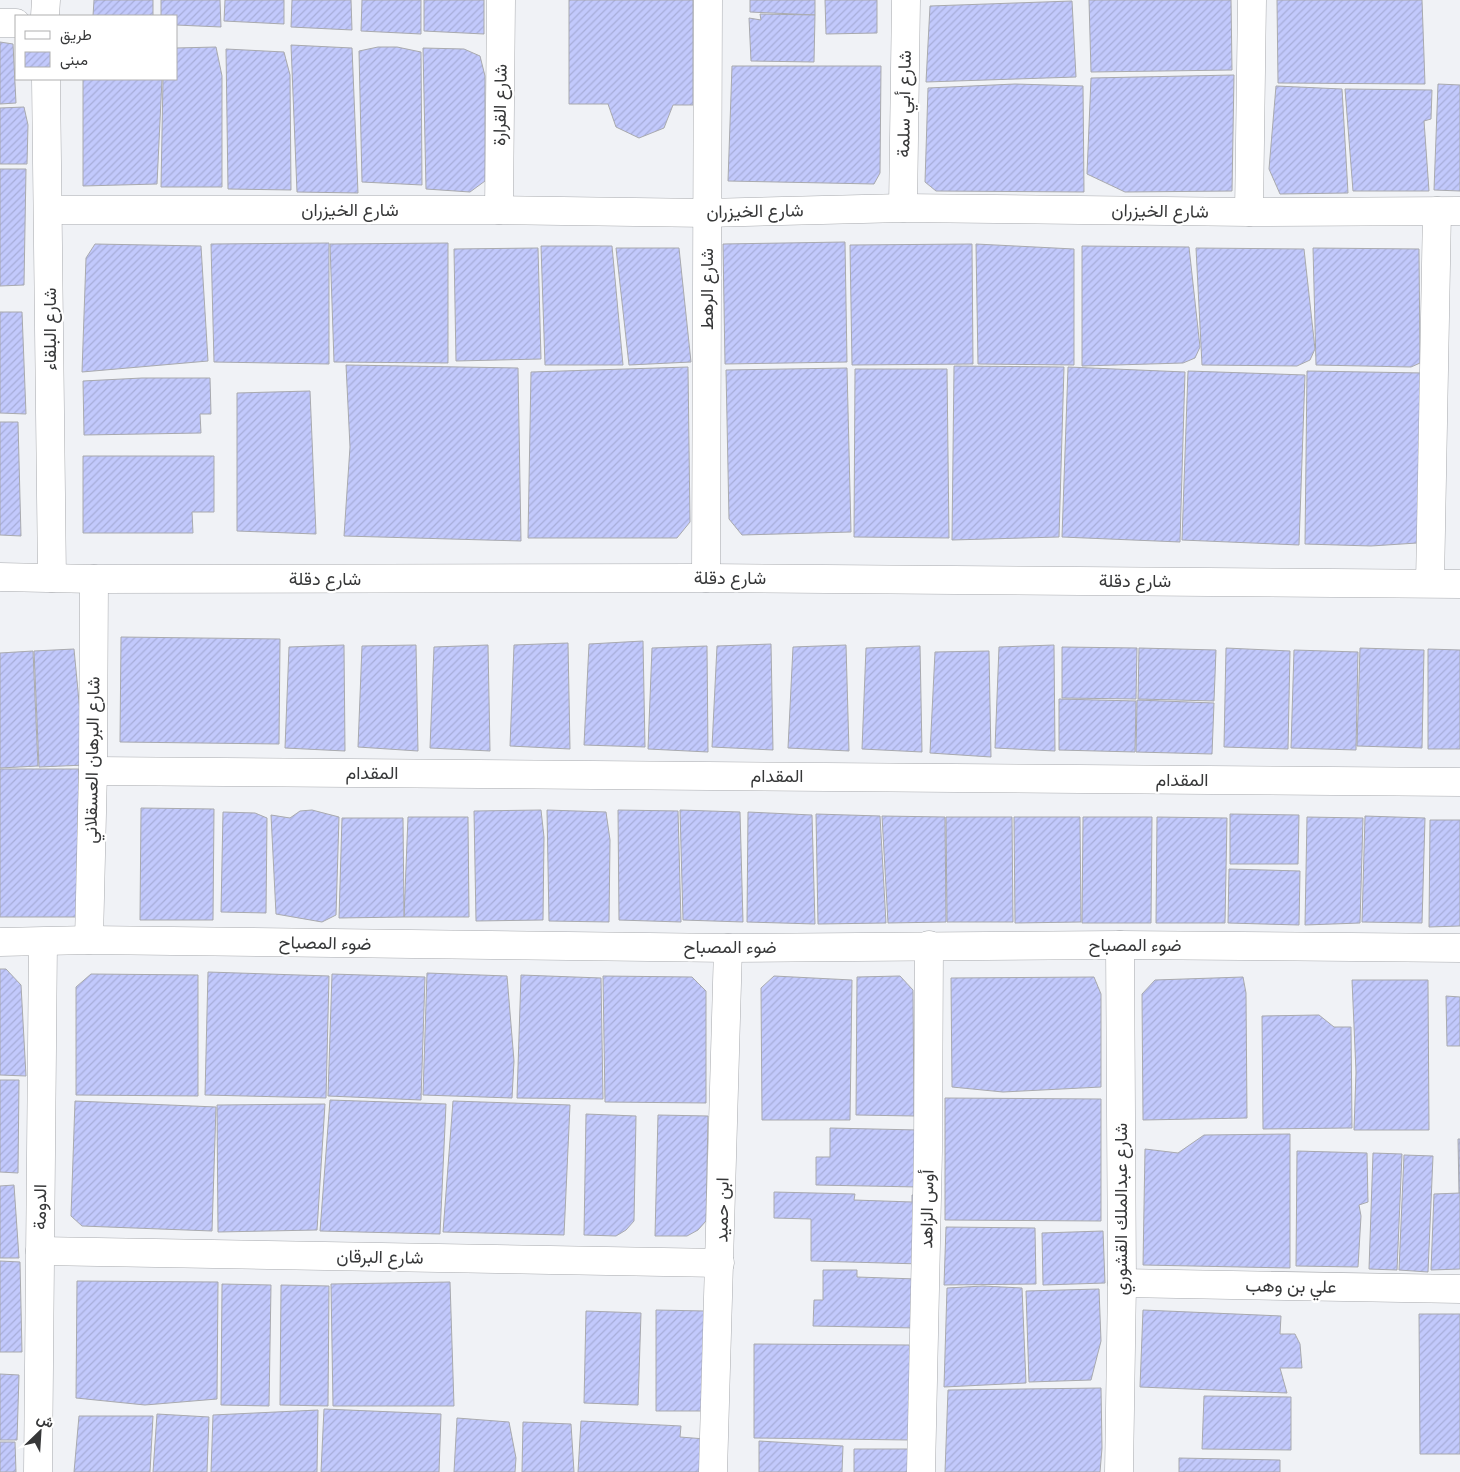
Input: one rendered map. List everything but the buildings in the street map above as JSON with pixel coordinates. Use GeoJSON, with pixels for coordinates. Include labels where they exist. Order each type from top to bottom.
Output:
{"type":"FeatureCollection","features":[{"type":"Feature","properties":{"kind":"street"},"geometry":{"type":"LineString","coordinates":[[45,15],[46,0]]}},
{"type":"Feature","properties":{"kind":"street","name":"شارع القرارة"},"geometry":{"type":"LineString","coordinates":[[499,210],[501,0]]}},
{"type":"Feature","properties":{"kind":"street","name":"شارع الرهط"},"geometry":{"type":"LineString","coordinates":[[706,578],[708,0]]}},
{"type":"Feature","properties":{"kind":"street","name":"شارع أبي سلمة"},"geometry":{"type":"LineString","coordinates":[[903,208],[906,0]]}},
{"type":"Feature","properties":{"kind":"street"},"geometry":{"type":"LineString","coordinates":[[1249,212],[1252,0]]}},
{"type":"Feature","properties":{"kind":"street"},"geometry":{"type":"LineString","coordinates":[[0,23],[15,23]]}},
{"type":"Feature","properties":{"kind":"street","name":"شارع البلقاء"},"geometry":{"type":"LineString","coordinates":[[46,80],[52,578]]}},
{"type":"Feature","properties":{"kind":"street","name":"شارع الخيزران"},"geometry":{"type":"LineString","coordinates":[[49,210],[499,210],[707,213],[903,208],[1249,212],[1448,211]]}},
{"type":"Feature","properties":{"kind":"street"},"geometry":{"type":"LineString","coordinates":[[1430,583],[1448,211]]}},
{"type":"Feature","properties":{"kind":"street","name":"شارع دقلة"},"geometry":{"type":"LineString","coordinates":[[0,577],[94,579],[706,578],[1460,584]]}},
{"type":"Feature","properties":{"kind":"street","name":"شارع البرهان العسقلاني"},"geometry":{"type":"LineString","coordinates":[[89,940],[93,771],[94,579]]}},
{"type":"Feature","properties":{"kind":"street","name":"المقدام"},"geometry":{"type":"LineString","coordinates":[[93,771],[1460,782]]}},
{"type":"Feature","properties":{"kind":"street","name":"ضوء المصباح"},"geometry":{"type":"LineString","coordinates":[[0,942],[89,940],[728,948],[929,945],[1460,948]]}},
{"type":"Feature","properties":{"kind":"street","name":"الدومة"},"geometry":{"type":"LineString","coordinates":[[38,1472],[43,942]]}},
{"type":"Feature","properties":{"kind":"street","name":"أوس الزاهد"},"geometry":{"type":"LineString","coordinates":[[921,1472],[928,1151],[929,945]]}},
{"type":"Feature","properties":{"kind":"street","name":"شارع عبدالملك القشوري"},"geometry":{"type":"LineString","coordinates":[[1119,1472],[1122,1283],[1120,945]]}},
{"type":"Feature","properties":{"kind":"street","name":"ابن حميد"},"geometry":{"type":"LineString","coordinates":[[713,1472],[728,948]]}},
{"type":"Feature","properties":{"kind":"street","name":"شارع البرقان"},"geometry":{"type":"LineString","coordinates":[[40,1251],[720,1263]]}},
{"type":"Feature","properties":{"kind":"street","name":"علي بن وهب"},"geometry":{"type":"LineString","coordinates":[[1122,1283],[1460,1289]]}}]}
